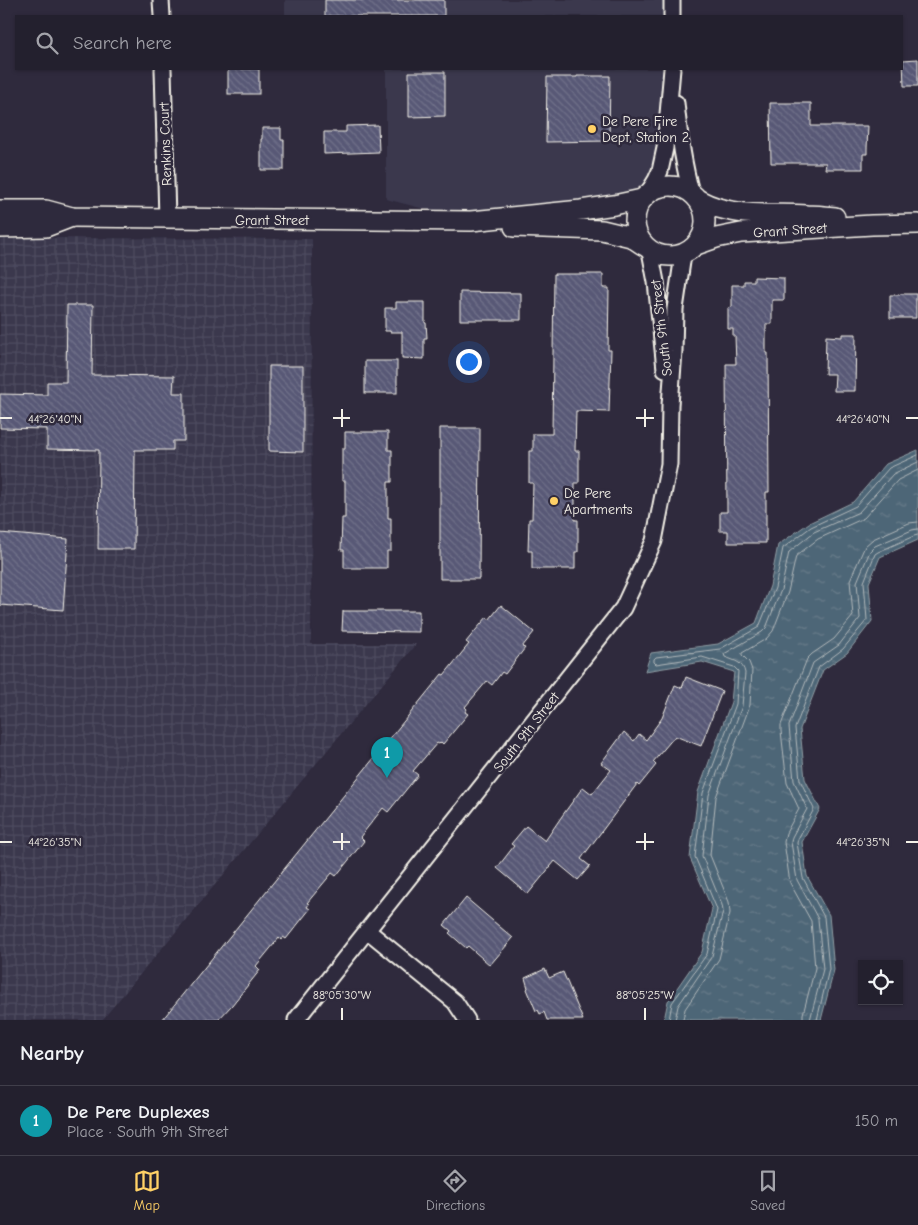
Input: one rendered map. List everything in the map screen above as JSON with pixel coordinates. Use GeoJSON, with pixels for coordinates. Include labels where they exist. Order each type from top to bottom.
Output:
{"type":"FeatureCollection","features":[{"type":"Feature","properties":{"kind":"street"},"geometry":{"type":"LineString","coordinates":[[161,0],[162,15]]}},
{"type":"Feature","properties":{"kind":"street"},"geometry":{"type":"LineString","coordinates":[[672,0],[672,15]]}},
{"type":"Feature","properties":{"kind":"street","name":"Renkins Court"},"geometry":{"type":"LineString","coordinates":[[163,70],[167,219]]}},
{"type":"Feature","properties":{"kind":"street"},"geometry":{"type":"LineString","coordinates":[[672,70],[685,171],[695,196],[703,207],[706,224],[703,236],[690,250]]}},
{"type":"Feature","properties":{"kind":"street"},"geometry":{"type":"LineString","coordinates":[[647,248],[638,236],[635,227],[635,217],[637,207],[660,171],[665,148],[672,70]]}},
{"type":"Feature","properties":{"kind":"street","name":"Grant Street"},"geometry":{"type":"LineString","coordinates":[[0,210],[46,210],[72,217],[471,221],[614,205],[645,196],[659,187],[671,186],[682,188],[708,205],[746,214],[808,215],[886,224]]}},
{"type":"Feature","properties":{"kind":"street","name":"Grant Street"},"geometry":{"type":"LineString","coordinates":[[0,228],[46,226],[72,217]]}},
{"type":"Feature","properties":{"kind":"street","name":"Grant Street"},"geometry":{"type":"LineString","coordinates":[[471,221],[513,226],[602,230],[631,237],[661,256],[672,257],[716,238],[741,233],[787,229],[918,224]]}},
{"type":"Feature","properties":{"kind":"street","name":"South 9th Street"},"geometry":{"type":"LineString","coordinates":[[647,248],[656,282],[670,405]]}},
{"type":"Feature","properties":{"kind":"street","name":"South 9th Street"},"geometry":{"type":"LineString","coordinates":[[296,1020],[624,608],[654,541],[669,464],[675,308],[690,250]]}},
{"type":"Feature","properties":{"kind":"street"},"geometry":{"type":"LineString","coordinates":[[368,931],[455,1002],[467,1020]]}},
{"type":"Feature","properties":{"kind":"shaded area"},"geometry":{"type":"Polygon","coordinates":[[[285,0],[672,0],[672,15],[285,15],[285,0]]]}},
{"type":"Feature","properties":{"kind":"shaded area"},"geometry":{"type":"Polygon","coordinates":[[[386,70],[672,70],[656,180],[619,209],[471,221],[386,199],[386,70]]]}},
{"type":"Feature","properties":{"kind":"shaded area"},"geometry":{"type":"Polygon","coordinates":[[[0,239],[312,239],[311,644],[416,644],[102,1020],[0,1020],[0,239]]]}},
{"type":"Feature","properties":{"kind":"water"},"geometry":{"type":"Polygon","coordinates":[[[918,450],[918,540],[880,557],[869,583],[872,621],[847,653],[823,670],[800,729],[805,779],[820,809],[802,842],[807,876],[829,915],[834,970],[821,1020],[664,1020],[668,1001],[702,952],[712,909],[690,858],[698,792],[731,702],[734,672],[702,662],[645,671],[651,653],[718,644],[756,623],[770,586],[778,545],[809,523],[853,502],[886,464],[918,450]]]}},
{"type":"Feature","properties":{"kind":"building"},"geometry":{"type":"Polygon","coordinates":[[[325,0],[444,0],[444,15],[325,15],[325,0]]]}},
{"type":"Feature","properties":{"kind":"building"},"geometry":{"type":"Polygon","coordinates":[[[918,59],[918,86],[904,86],[903,60],[918,59]]]}},
{"type":"Feature","properties":{"kind":"building"},"geometry":{"type":"Polygon","coordinates":[[[228,70],[259,70],[259,94],[228,94],[228,70]]]}},
{"type":"Feature","properties":{"kind":"building"},"geometry":{"type":"Polygon","coordinates":[[[409,72],[445,72],[445,116],[409,117],[409,72]]]}},
{"type":"Feature","properties":{"kind":"building"},"geometry":{"type":"Polygon","coordinates":[[[610,76],[609,141],[546,142],[547,77],[610,76]]]}},
{"type":"Feature","properties":{"kind":"building"},"geometry":{"type":"Polygon","coordinates":[[[770,103],[811,103],[811,126],[868,126],[867,154],[863,154],[863,169],[825,169],[826,163],[771,163],[770,103]]]}},
{"type":"Feature","properties":{"kind":"building"},"geometry":{"type":"Polygon","coordinates":[[[378,125],[379,152],[324,154],[324,132],[346,132],[346,126],[378,125]]]}},
{"type":"Feature","properties":{"kind":"building"},"geometry":{"type":"Polygon","coordinates":[[[262,128],[281,128],[281,140],[284,140],[284,170],[261,170],[262,128]]]}},
{"type":"Feature","properties":{"kind":"building"},"geometry":{"type":"Polygon","coordinates":[[[554,274],[603,274],[603,288],[609,288],[608,350],[611,350],[609,412],[576,411],[575,451],[579,451],[579,483],[575,483],[575,520],[578,520],[578,552],[575,552],[575,569],[532,569],[532,551],[528,551],[529,519],[532,519],[533,483],[529,483],[529,451],[533,451],[533,434],[552,434],[554,274]]]}},
{"type":"Feature","properties":{"kind":"building"},"geometry":{"type":"Polygon","coordinates":[[[754,277],[784,278],[784,300],[772,300],[772,324],[766,324],[769,492],[766,492],[766,543],[728,543],[728,531],[720,531],[720,512],[727,512],[726,364],[736,364],[735,336],[733,336],[733,329],[728,329],[728,308],[732,307],[732,285],[744,285],[744,281],[754,281],[754,277]]]}},
{"type":"Feature","properties":{"kind":"building"},"geometry":{"type":"Polygon","coordinates":[[[460,292],[521,293],[521,320],[460,320],[460,292]]]}},
{"type":"Feature","properties":{"kind":"building"},"geometry":{"type":"Polygon","coordinates":[[[916,294],[916,318],[890,318],[890,295],[916,294]]]}},
{"type":"Feature","properties":{"kind":"building"},"geometry":{"type":"Polygon","coordinates":[[[396,302],[425,302],[427,338],[424,338],[424,359],[402,358],[402,332],[385,331],[385,308],[396,308],[396,302]]]}},
{"type":"Feature","properties":{"kind":"building"},"geometry":{"type":"Polygon","coordinates":[[[67,305],[93,305],[92,375],[174,376],[173,393],[184,393],[184,441],[173,441],[173,450],[135,450],[134,549],[98,549],[99,450],[47,449],[47,429],[0,428],[0,394],[47,395],[47,382],[66,382],[67,305]]]}},
{"type":"Feature","properties":{"kind":"building"},"geometry":{"type":"Polygon","coordinates":[[[842,334],[856,334],[855,391],[834,391],[835,374],[825,374],[826,336],[842,337],[842,334]]]}},
{"type":"Feature","properties":{"kind":"building"},"geometry":{"type":"Polygon","coordinates":[[[365,361],[397,361],[397,393],[365,393],[365,361]]]}},
{"type":"Feature","properties":{"kind":"building"},"geometry":{"type":"Polygon","coordinates":[[[269,366],[303,366],[303,452],[269,451],[269,366]]]}},
{"type":"Feature","properties":{"kind":"building"},"geometry":{"type":"Polygon","coordinates":[[[440,428],[480,428],[479,579],[440,579],[440,428]]]}},
{"type":"Feature","properties":{"kind":"building"},"geometry":{"type":"Polygon","coordinates":[[[345,432],[388,432],[388,450],[392,450],[392,482],[388,482],[388,518],[391,518],[391,551],[387,551],[387,568],[344,568],[344,550],[341,550],[342,518],[345,518],[345,481],[342,481],[342,449],[345,449],[345,432]]]}},
{"type":"Feature","properties":{"kind":"building"},"geometry":{"type":"Polygon","coordinates":[[[0,533],[68,539],[63,610],[0,605],[0,533]]]}},
{"type":"Feature","properties":{"kind":"building"},"geometry":{"type":"Polygon","coordinates":[[[501,605],[534,632],[522,647],[525,648],[505,674],[502,672],[492,685],[487,681],[465,707],[467,709],[465,712],[468,714],[443,744],[441,742],[437,743],[413,771],[418,775],[388,812],[383,808],[360,837],[364,841],[336,876],[332,873],[307,903],[309,904],[307,907],[310,909],[286,939],[283,937],[281,940],[279,938],[256,966],[260,970],[218,1020],[162,1020],[442,674],[444,675],[469,644],[466,642],[487,617],[489,620],[501,605]]]}},
{"type":"Feature","properties":{"kind":"building"},"geometry":{"type":"Polygon","coordinates":[[[343,611],[419,611],[419,632],[342,631],[343,611]]]}},
{"type":"Feature","properties":{"kind":"building"},"geometry":{"type":"Polygon","coordinates":[[[686,677],[722,691],[701,746],[675,736],[653,762],[656,765],[639,786],[637,784],[581,859],[590,866],[578,880],[555,861],[528,894],[497,868],[514,846],[511,844],[526,826],[545,841],[583,787],[592,794],[611,770],[601,763],[624,732],[634,741],[639,734],[646,740],[662,718],[675,685],[682,688],[686,677]]]}},
{"type":"Feature","properties":{"kind":"building"},"geometry":{"type":"Polygon","coordinates":[[[466,898],[513,938],[490,965],[468,946],[466,948],[449,933],[451,931],[444,925],[466,898]]]}},
{"type":"Feature","properties":{"kind":"building"},"geometry":{"type":"Polygon","coordinates":[[[545,969],[549,978],[563,972],[583,1020],[547,1020],[544,1012],[540,1014],[538,1010],[536,1011],[527,989],[525,978],[545,969]]]}},
{"type":"Feature","properties":{"kind":"place","name":"De Pere Fire Dept, Station 2"},"geometry":{"type":"Point","coordinates":[592,129]}},
{"type":"Feature","properties":{"kind":"place","name":"De Pere Apartments"},"geometry":{"type":"Point","coordinates":[554,501]}},
{"type":"Feature","properties":{"kind":"place","name":"De Pere Duplexes"},"geometry":{"type":"Point","coordinates":[387,778]}}]}
